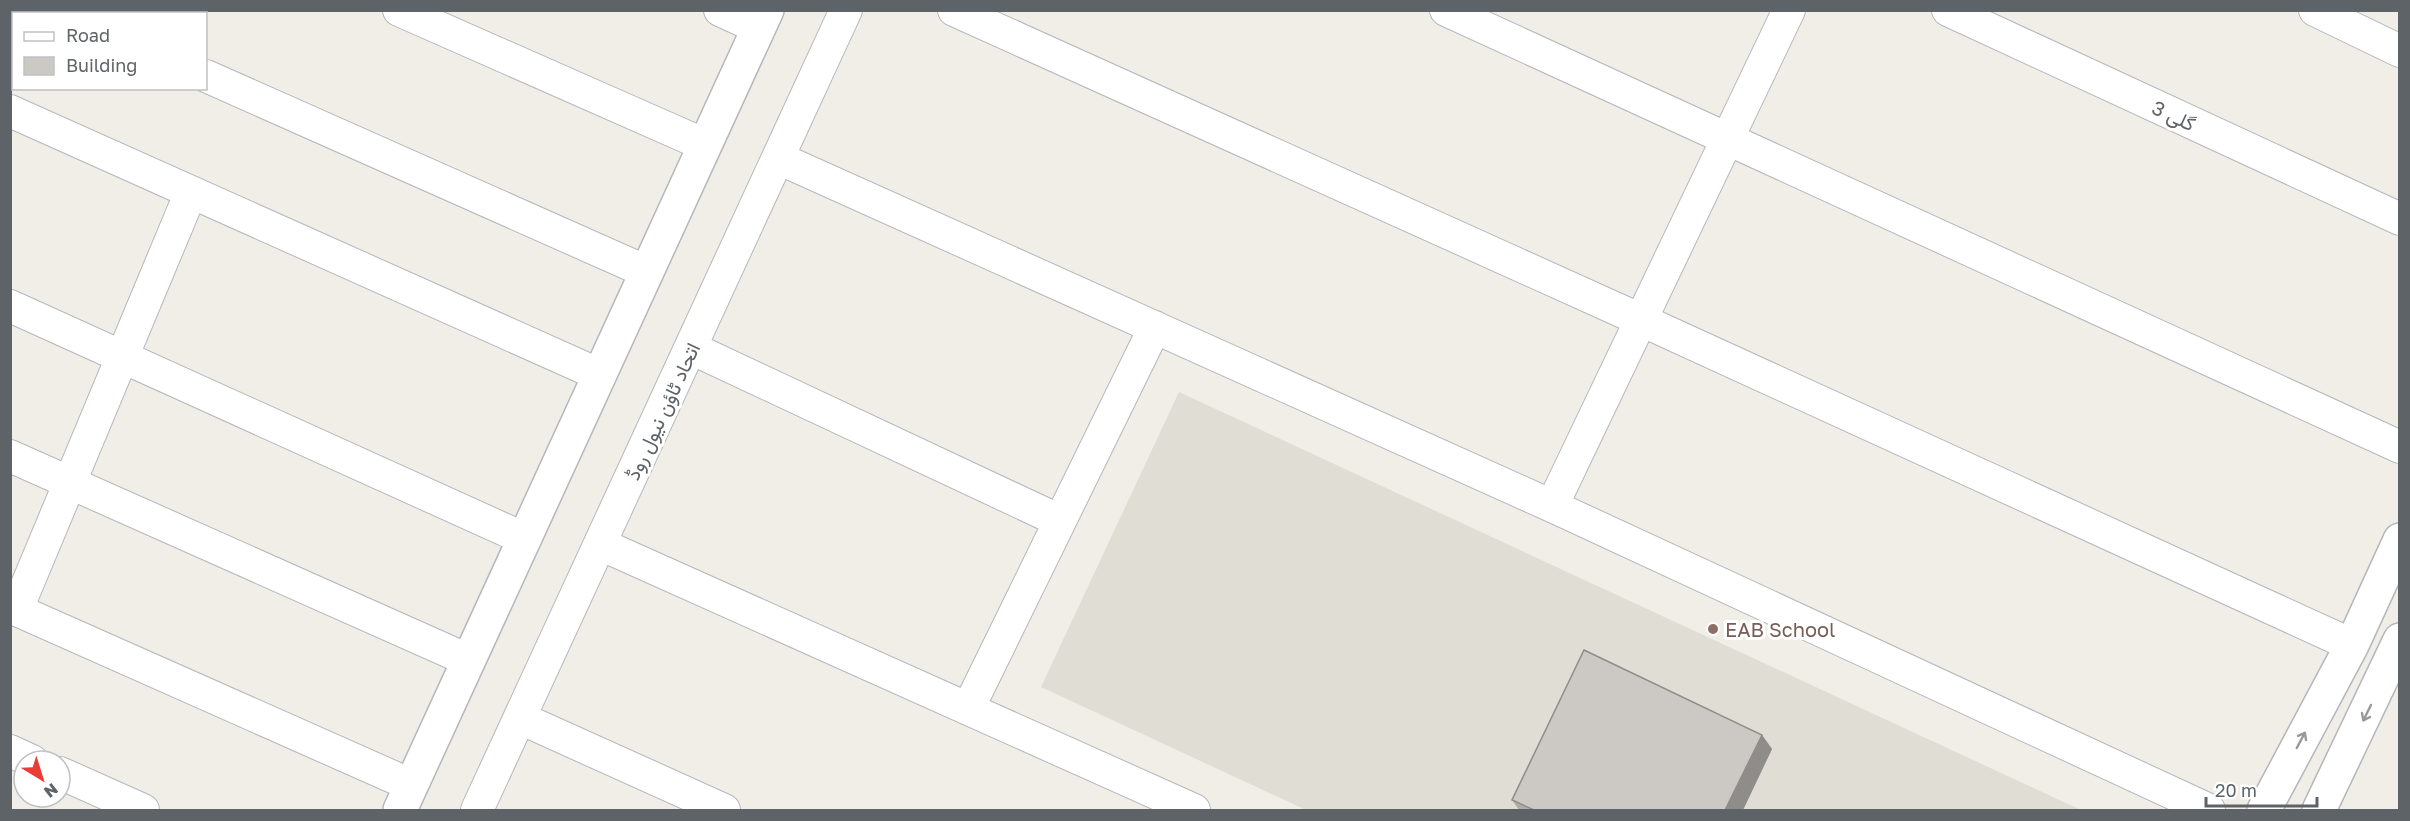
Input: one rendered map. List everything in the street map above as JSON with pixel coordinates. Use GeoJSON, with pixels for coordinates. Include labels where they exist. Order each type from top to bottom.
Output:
{"type":"FeatureCollection","features":[{"type":"Feature","properties":{"kind":"street"},"geometry":{"type":"LineString","coordinates":[[399,10],[705,145]]}},
{"type":"Feature","properties":{"kind":"street"},"geometry":{"type":"LineString","coordinates":[[191,192],[70,483],[14,608],[405,798],[763,19],[720,10]]}},
{"type":"Feature","properties":{"kind":"street","name":"اتحاد ٹاؤن نیول روڈ"},"geometry":{"type":"LineString","coordinates":[[477,810],[846,10]]}},
{"type":"Feature","properties":{"kind":"street"},"geometry":{"type":"LineString","coordinates":[[954,10],[1641,320],[2352,645]]}},
{"type":"Feature","properties":{"kind":"street"},"geometry":{"type":"LineString","coordinates":[[1446,10],[2400,447]]}},
{"type":"Feature","properties":{"kind":"street"},"geometry":{"type":"LineString","coordinates":[[1552,506],[1789,10]]}},
{"type":"Feature","properties":{"kind":"street","name":"گلی 3"},"geometry":{"type":"LineString","coordinates":[[1948,10],[2400,219]]}},
{"type":"Feature","properties":{"kind":"street"},"geometry":{"type":"LineString","coordinates":[[2314,10],[2400,51]]}},
{"type":"Feature","properties":{"kind":"street"},"geometry":{"type":"LineString","coordinates":[[207,76],[647,272]]}},
{"type":"Feature","properties":{"kind":"street"},"geometry":{"type":"LineString","coordinates":[[10,111],[600,375]]}},
{"type":"Feature","properties":{"kind":"street"},"geometry":{"type":"LineString","coordinates":[[778,158],[1552,506],[2209,810]]}},
{"type":"Feature","properties":{"kind":"street"},"geometry":{"type":"LineString","coordinates":[[10,306],[525,539]]}},
{"type":"Feature","properties":{"kind":"street"},"geometry":{"type":"LineString","coordinates":[[968,709],[1155,327]]}},
{"type":"Feature","properties":{"kind":"street"},"geometry":{"type":"LineString","coordinates":[[691,348],[1060,521]]}},
{"type":"Feature","properties":{"kind":"street"},"geometry":{"type":"LineString","coordinates":[[10,456],[468,660]]}},
{"type":"Feature","properties":{"kind":"street"},"geometry":{"type":"LineString","coordinates":[[2264,810],[2352,645],[2400,540]]}},
{"type":"Feature","properties":{"kind":"street"},"geometry":{"type":"LineString","coordinates":[[600,544],[1188,809]]}},
{"type":"Feature","properties":{"kind":"street"},"geometry":{"type":"LineString","coordinates":[[2319,810],[2391,684],[2400,640]]}},
{"type":"Feature","properties":{"kind":"street"},"geometry":{"type":"LineString","coordinates":[[520,718],[724,810]]}},
{"type":"Feature","properties":{"kind":"street"},"geometry":{"type":"LineString","coordinates":[[72,778],[144,810]]}},
{"type":"Feature","properties":{"kind":"shaded area"},"geometry":{"type":"Polygon","coordinates":[[[1179,392],[2081,810],[1306,810],[1041,687],[1179,392]]]}},
{"type":"Feature","properties":{"kind":"building"},"geometry":{"type":"Polygon","coordinates":[[[1584,650],[1762,735],[1725,810],[1534,810],[1512,800],[1584,650]]]}},
{"type":"Feature","properties":{"kind":"place","name":"EAB School"},"geometry":{"type":"Point","coordinates":[1713,629]}}]}
